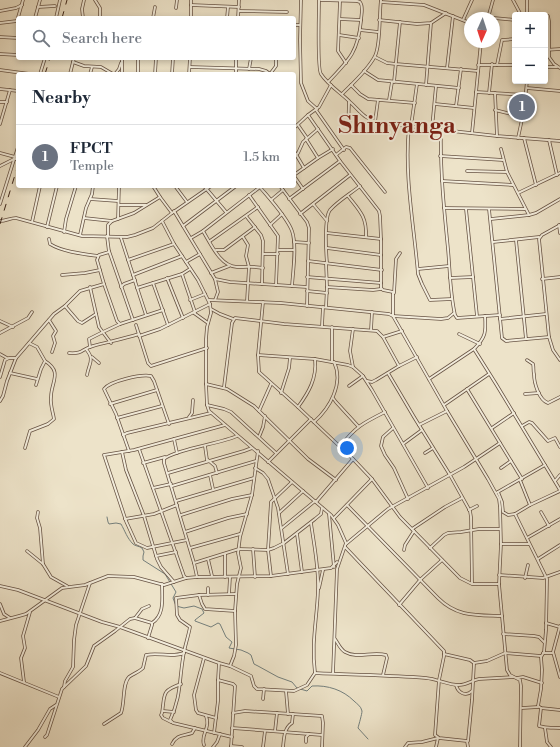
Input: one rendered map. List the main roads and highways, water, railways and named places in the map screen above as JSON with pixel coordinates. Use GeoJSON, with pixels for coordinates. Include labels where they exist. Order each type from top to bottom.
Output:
{"type":"FeatureCollection","features":[{"type":"Feature","properties":{"kind":"waterway"},"geometry":{"type":"LineString","coordinates":[[107,517],[109,524],[121,524],[131,542],[142,548],[144,552],[143,560],[165,574],[176,592],[173,598],[176,606],[184,608],[194,606],[202,609],[204,613],[195,621],[211,627],[218,623],[220,624],[226,637],[232,642],[229,648],[248,653],[251,655],[254,664],[278,677],[292,682],[297,688],[307,691],[312,686],[324,686],[340,691],[350,697],[361,708],[362,712],[358,728],[368,739]]}},
{"type":"Feature","properties":{"kind":"railway"},"geometry":{"type":"LineString","coordinates":[[63,16],[67,0]]}},
{"type":"Feature","properties":{"kind":"railway"},"geometry":{"type":"LineString","coordinates":[[46,72],[49,60]]}},
{"type":"Feature","properties":{"kind":"railway"},"geometry":{"type":"LineString","coordinates":[[0,224],[16,172]]}},
{"type":"Feature","properties":{"kind":"place","name":"FPCT"},"geometry":{"type":"Point","coordinates":[522,107]}},
{"type":"Feature","properties":{"kind":"district","name":"Shinyanga"},"geometry":{"type":"Point","coordinates":[397,125]}}]}
